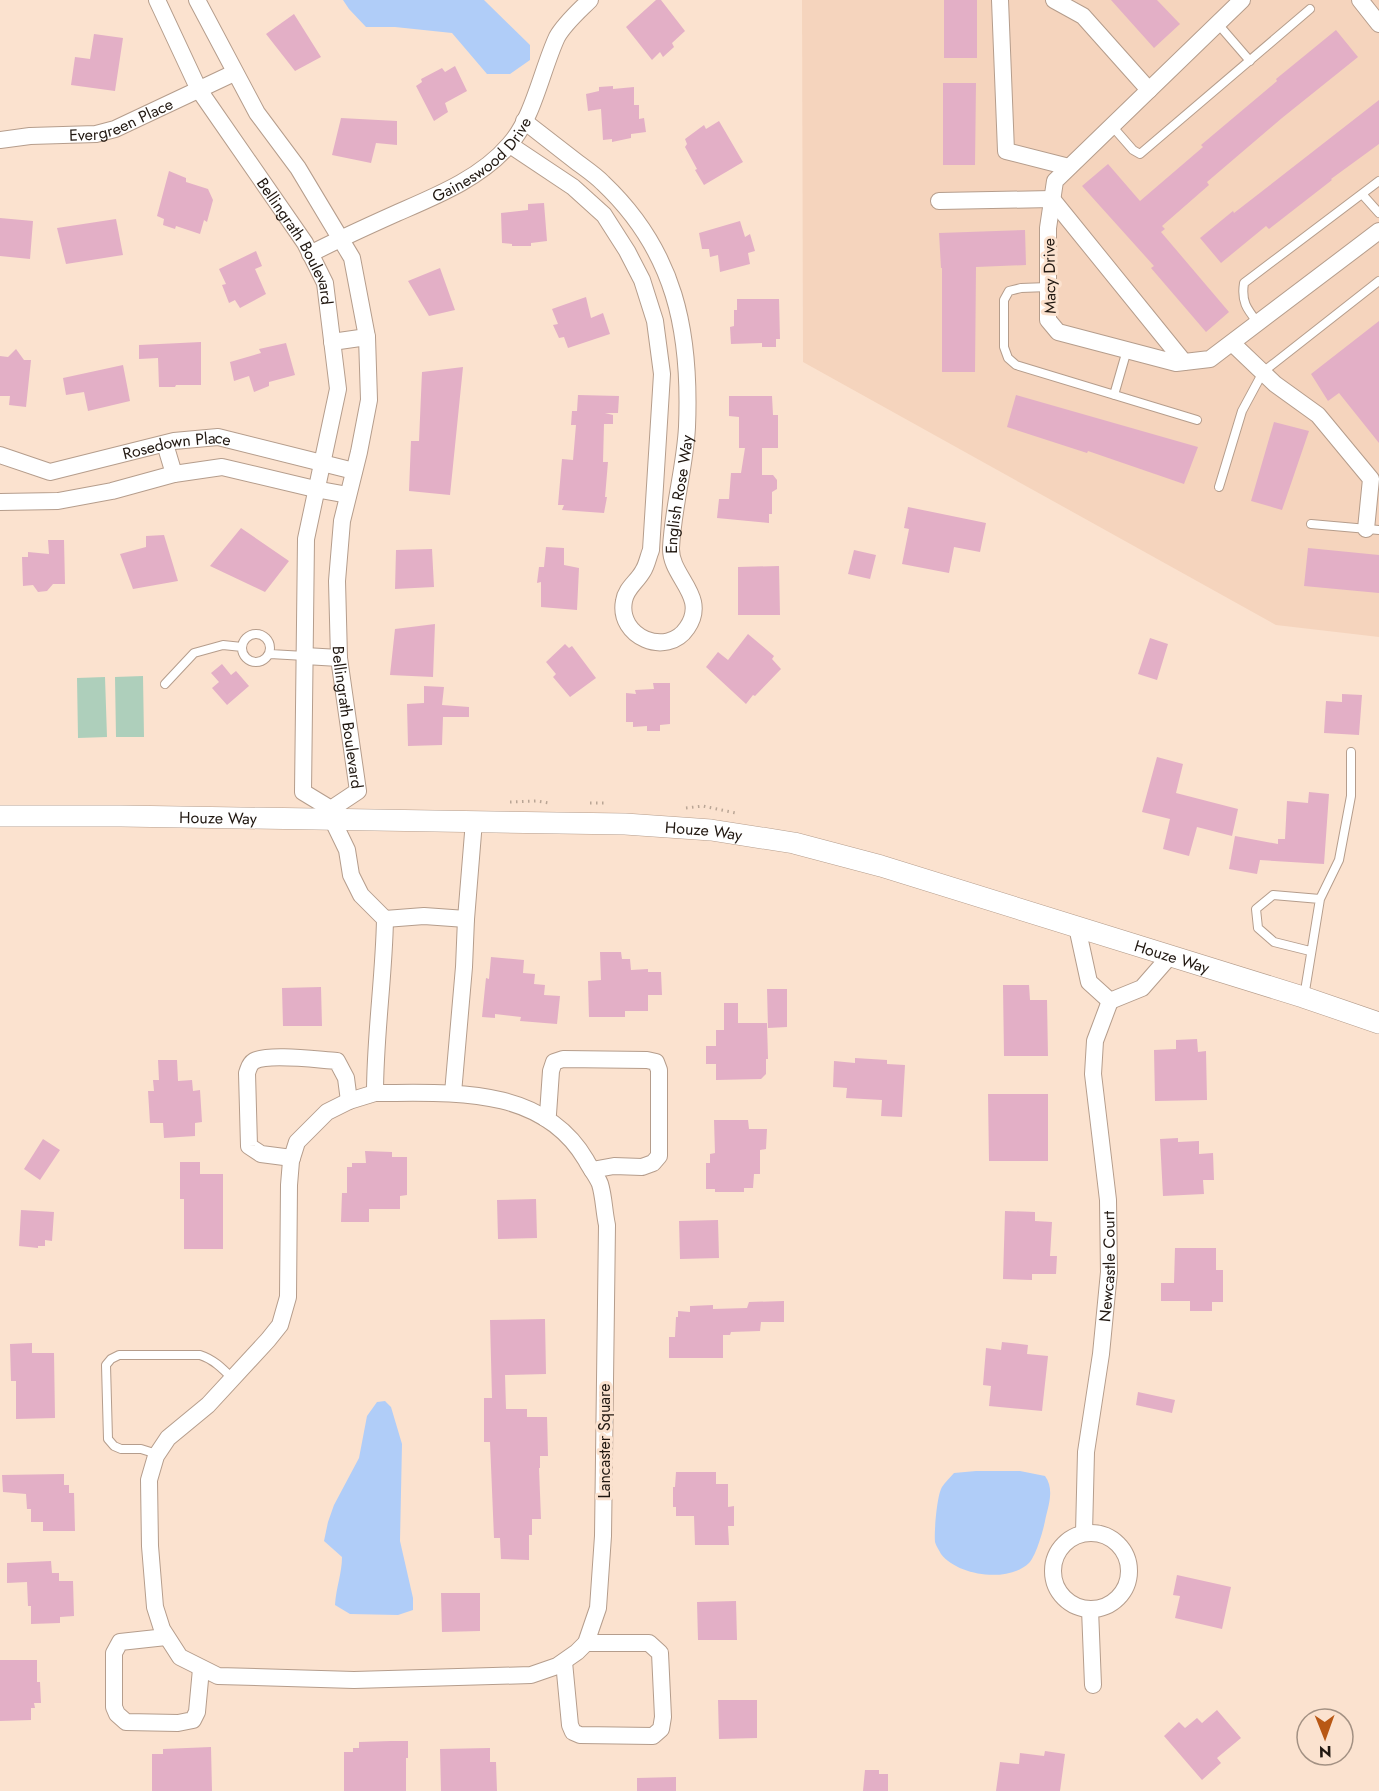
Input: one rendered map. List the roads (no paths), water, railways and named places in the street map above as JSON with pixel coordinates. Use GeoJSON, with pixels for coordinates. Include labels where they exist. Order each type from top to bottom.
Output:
{"type":"FeatureCollection","features":[{"type":"Feature","properties":{"kind":"street","name":"Bellingrath Boulevard"},"geometry":{"type":"LineString","coordinates":[[157,0],[199,90],[305,243],[325,283],[338,388],[306,539],[303,792],[331,814],[358,791],[339,658],[337,581],[342,521],[369,400],[367,337],[352,258],[298,168],[257,113],[197,0]]}},
{"type":"Feature","properties":{"kind":"street","name":"Gaineswood Drive"},"geometry":{"type":"LineString","coordinates":[[310,254],[340,238],[440,194],[486,167],[510,145],[524,121],[558,36],[590,0]]}},
{"type":"Feature","properties":{"kind":"street"},"geometry":{"type":"LineString","coordinates":[[1000,0],[1006,151],[1069,167]]}},
{"type":"Feature","properties":{"kind":"street"},"geometry":{"type":"LineString","coordinates":[[1054,0],[1083,16],[1149,90]]}},
{"type":"Feature","properties":{"kind":"street","name":"Macy Drive"},"geometry":{"type":"LineString","coordinates":[[1242,0],[1055,181],[1048,228],[1048,320],[1058,332],[1176,363],[1210,359],[1379,231]]}},
{"type":"Feature","properties":{"kind":"street"},"geometry":{"type":"LineString","coordinates":[[1360,0],[1379,24]]}},
{"type":"Feature","properties":{"kind":"street","name":"Evergreen Place"},"geometry":{"type":"LineString","coordinates":[[0,140],[30,136],[96,134],[115,129],[234,73]]}},
{"type":"Feature","properties":{"kind":"street","name":"English Rose Way"},"geometry":{"type":"LineString","coordinates":[[510,145],[573,187],[604,215],[642,280],[655,321],[662,374],[651,550],[643,572],[627,592],[623,602],[623,613],[633,632],[643,639],[655,643],[667,642],[678,637],[687,629],[693,618],[694,606],[691,594],[678,573],[671,551],[687,429],[688,374],[685,342],[677,302],[657,252],[639,222],[602,182],[524,121]]}},
{"type":"Feature","properties":{"kind":"street"},"geometry":{"type":"LineString","coordinates":[[939,201],[1052,199],[1184,362]]}},
{"type":"Feature","properties":{"kind":"street"},"geometry":{"type":"LineString","coordinates":[[332,342],[367,337]]}},
{"type":"Feature","properties":{"kind":"street"},"geometry":{"type":"LineString","coordinates":[[1232,343],[1275,384],[1318,415],[1375,476],[1372,529]]}},
{"type":"Feature","properties":{"kind":"street"},"geometry":{"type":"LineString","coordinates":[[662,374],[688,374]]}},
{"type":"Feature","properties":{"kind":"street","name":"Rosedown Place"},"geometry":{"type":"LineString","coordinates":[[0,455],[50,472],[165,444],[218,437],[354,471]]}},
{"type":"Feature","properties":{"kind":"street"},"geometry":{"type":"LineString","coordinates":[[165,444],[174,474]]}},
{"type":"Feature","properties":{"kind":"street","name":"Rosedown Place"},"geometry":{"type":"LineString","coordinates":[[0,502],[58,501],[112,491],[174,474],[222,467],[348,495]]}},
{"type":"Feature","properties":{"kind":"street"},"geometry":{"type":"LineString","coordinates":[[651,550],[671,551]]}},
{"type":"Feature","properties":{"kind":"street"},"geometry":{"type":"LineString","coordinates":[[305,656],[339,658]]}},
{"type":"Feature","properties":{"kind":"street"},"geometry":{"type":"LineString","coordinates":[[331,814],[347,850],[351,875],[361,895],[385,920],[375,1093]]}},
{"type":"Feature","properties":{"kind":"street","name":"Houze Way"},"geometry":{"type":"LineString","coordinates":[[0,816],[331,814],[474,821],[625,824],[711,830],[794,843],[881,866],[1379,1023]]}},
{"type":"Feature","properties":{"kind":"street"},"geometry":{"type":"LineString","coordinates":[[453,1093],[465,967],[466,919],[474,821]]}},
{"type":"Feature","properties":{"kind":"street"},"geometry":{"type":"LineString","coordinates":[[385,920],[424,916],[466,919]]}},
{"type":"Feature","properties":{"kind":"street"},"geometry":{"type":"LineString","coordinates":[[1077,927],[1089,982],[1110,1001],[1142,988],[1170,956]]}},
{"type":"Feature","properties":{"kind":"street","name":"Newcastle Court"},"geometry":{"type":"LineString","coordinates":[[1084,1533],[1086,1452],[1101,1354],[1109,1272],[1108,1200],[1093,1074],[1095,1041],[1110,1001]]}},
{"type":"Feature","properties":{"kind":"street"},"geometry":{"type":"LineString","coordinates":[[292,1158],[261,1154],[249,1146],[249,1065],[266,1058],[337,1061],[346,1078],[350,1101]]}},
{"type":"Feature","properties":{"kind":"street"},"geometry":{"type":"LineString","coordinates":[[545,1118],[548,1114],[551,1071],[554,1062],[563,1059],[647,1059],[656,1062],[659,1070],[659,1156],[653,1163],[642,1167],[614,1166],[592,1170]]}},
{"type":"Feature","properties":{"kind":"street","name":"Lancaster Square"},"geometry":{"type":"LineString","coordinates":[[375,1093],[453,1093],[506,1101],[529,1108],[560,1126],[580,1150],[599,1183],[607,1225],[603,1524],[598,1608],[586,1643],[558,1666],[531,1675],[354,1680],[218,1676],[180,1657],[166,1637],[155,1607],[150,1546],[149,1480],[158,1454],[168,1438],[208,1405],[280,1325],[288,1297],[289,1185],[292,1158],[297,1142],[327,1112],[375,1093]]}},
{"type":"Feature","properties":{"kind":"street"},"geometry":{"type":"LineString","coordinates":[[1084,1533],[1096,1533],[1109,1537],[1119,1544],[1126,1555],[1129,1568],[1128,1580],[1119,1597],[1103,1607],[1090,1609],[1078,1607],[1066,1601],[1058,1592],[1053,1580],[1052,1568],[1055,1555],[1072,1537],[1084,1533]]}},
{"type":"Feature","properties":{"kind":"street"},"geometry":{"type":"LineString","coordinates":[[1090,1609],[1093,1685]]}},
{"type":"Feature","properties":{"kind":"street"},"geometry":{"type":"LineString","coordinates":[[166,1637],[120,1642],[114,1653],[114,1707],[117,1714],[126,1722],[178,1723],[193,1720],[197,1712],[201,1669]]}},
{"type":"Feature","properties":{"kind":"street"},"geometry":{"type":"LineString","coordinates":[[564,1662],[570,1725],[573,1732],[580,1735],[653,1736],[661,1729],[663,1718],[660,1653],[649,1643],[586,1643]]}},
{"type":"Feature","properties":{"kind":"lane"},"geometry":{"type":"LineString","coordinates":[[1112,126],[1133,150],[1140,154],[1310,9]]}},
{"type":"Feature","properties":{"kind":"lane"},"geometry":{"type":"LineString","coordinates":[[1218,24],[1250,61]]}},
{"type":"Feature","properties":{"kind":"lane"},"geometry":{"type":"LineString","coordinates":[[1258,323],[1246,309],[1244,283],[1379,182]]}},
{"type":"Feature","properties":{"kind":"lane"},"geometry":{"type":"LineString","coordinates":[[1362,194],[1379,213]]}},
{"type":"Feature","properties":{"kind":"lane"},"geometry":{"type":"LineString","coordinates":[[1219,487],[1242,411],[1263,372],[1379,281]]}},
{"type":"Feature","properties":{"kind":"lane"},"geometry":{"type":"LineString","coordinates":[[1048,287],[1009,291],[1004,300],[1004,347],[1008,358],[1016,366],[1197,420]]}},
{"type":"Feature","properties":{"kind":"lane"},"geometry":{"type":"LineString","coordinates":[[1114,395],[1127,350]]}},
{"type":"Feature","properties":{"kind":"lane"},"geometry":{"type":"LineString","coordinates":[[1311,524],[1372,529]]}},
{"type":"Feature","properties":{"kind":"lane"},"geometry":{"type":"LineString","coordinates":[[270,654],[270,643],[263,635],[252,634],[243,641],[242,647],[250,661],[261,662],[270,654],[305,656]]}},
{"type":"Feature","properties":{"kind":"lane"},"geometry":{"type":"LineString","coordinates":[[165,684],[194,653],[224,645],[242,647]]}},
{"type":"Feature","properties":{"kind":"lane"},"geometry":{"type":"LineString","coordinates":[[1304,998],[1320,899],[1339,860],[1352,796],[1351,752]]}},
{"type":"Feature","properties":{"kind":"lane"},"geometry":{"type":"LineString","coordinates":[[1310,951],[1274,942],[1258,928],[1256,909],[1273,895],[1320,899]]}},
{"type":"Feature","properties":{"kind":"lane"},"geometry":{"type":"LineString","coordinates":[[158,1454],[141,1449],[121,1449],[114,1446],[108,1439],[106,1365],[111,1359],[119,1355],[200,1355],[218,1364],[232,1378]]}},
{"type":"Feature","properties":{"kind":"water"},"geometry":{"type":"Polygon","coordinates":[[[343,0],[484,0],[530,45],[530,60],[510,74],[487,74],[452,33],[395,27],[366,27],[343,0]]]}},
{"type":"Feature","properties":{"kind":"water"},"geometry":{"type":"Polygon","coordinates":[[[385,1401],[391,1407],[402,1444],[400,1541],[413,1598],[413,1610],[398,1615],[350,1614],[335,1605],[342,1557],[324,1541],[334,1505],[359,1458],[367,1416],[377,1402],[385,1401]]]}},
{"type":"Feature","properties":{"kind":"water"},"geometry":{"type":"Polygon","coordinates":[[[1020,1471],[1045,1476],[1048,1481],[1050,1498],[1041,1537],[1032,1560],[1020,1569],[996,1575],[971,1572],[949,1562],[936,1545],[936,1513],[942,1487],[954,1473],[1020,1471]]]}}]}
